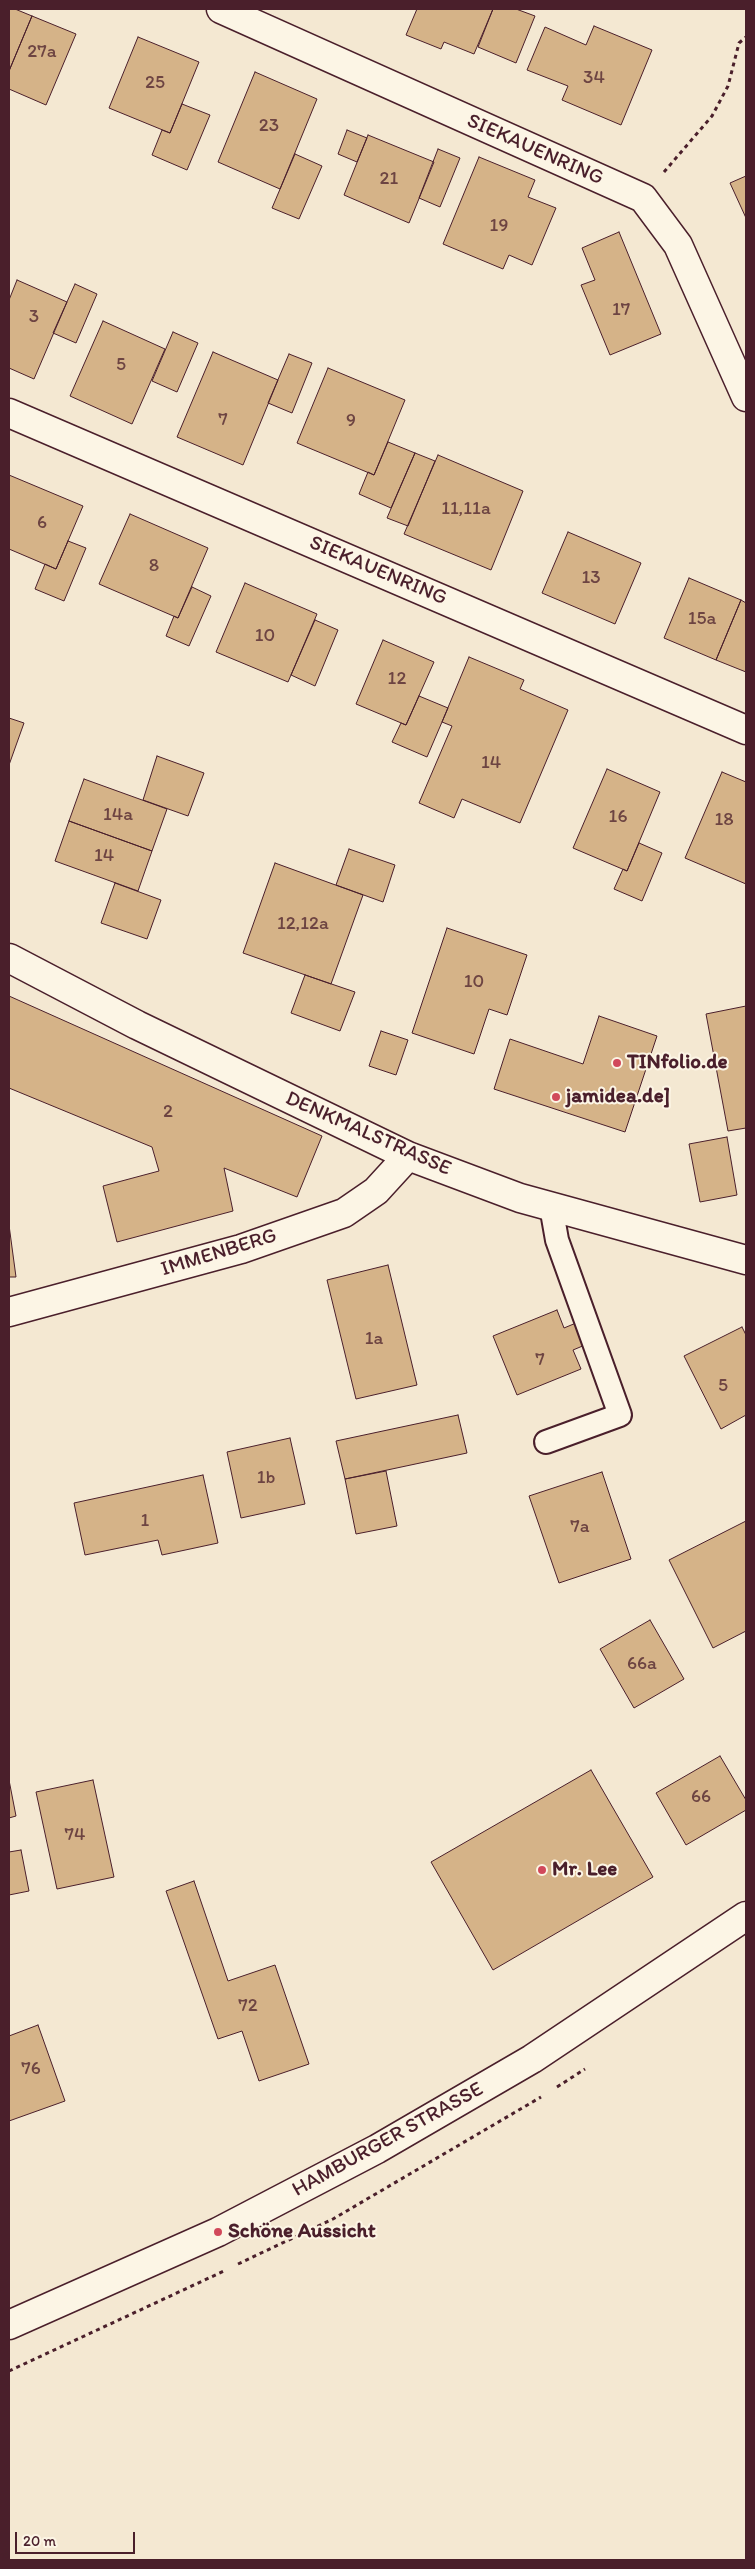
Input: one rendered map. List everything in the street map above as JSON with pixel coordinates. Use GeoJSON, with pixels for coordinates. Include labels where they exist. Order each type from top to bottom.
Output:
{"type":"FeatureCollection","features":[{"type":"Feature","properties":{"kind":"street","name":"SIEKAUENRING"},"geometry":{"type":"LineString","coordinates":[[222,9],[643,198],[678,245],[746,397]]}},
{"type":"Feature","properties":{"kind":"street","name":"SIEKAUENRING"},"geometry":{"type":"LineString","coordinates":[[9,413],[746,730]]}},
{"type":"Feature","properties":{"kind":"street","name":"DENKMALSTRASSE"},"geometry":{"type":"LineString","coordinates":[[9,958],[138,1025],[408,1156],[520,1198],[746,1260]]}},
{"type":"Feature","properties":{"kind":"street","name":"IMMENBERG"},"geometry":{"type":"LineString","coordinates":[[9,1312],[241,1249],[344,1213],[376,1192],[408,1156]]}},
{"type":"Feature","properties":{"kind":"street","name":"HAMBURGER STRASSE"},"geometry":{"type":"LineString","coordinates":[[9,2325],[218,2232],[377,2149],[532,2059],[746,1916]]}},
{"type":"Feature","properties":{"kind":"lane"},"geometry":{"type":"LineString","coordinates":[[546,1442],[620,1415],[557,1240],[551,1206]]}},
{"type":"Feature","properties":{"kind":"path"},"geometry":{"type":"LineString","coordinates":[[690,141],[712,116],[724,94],[739,43],[746,37]]}},
{"type":"Feature","properties":{"kind":"building"},"geometry":{"type":"Polygon","coordinates":[[[9,9],[15,9],[32,16],[9,71],[9,9]]]}},
{"type":"Feature","properties":{"kind":"building"},"geometry":{"type":"Polygon","coordinates":[[[417,9],[493,9],[474,54],[444,42],[441,49],[406,35],[417,9]]]}},
{"type":"Feature","properties":{"kind":"building"},"geometry":{"type":"Polygon","coordinates":[[[493,9],[516,9],[535,16],[516,63],[478,47],[493,9]]]}},
{"type":"Feature","properties":{"kind":"building"},"geometry":{"type":"Polygon","coordinates":[[[32,16],[76,34],[46,105],[9,89],[9,71],[32,16]]]}},
{"type":"Feature","properties":{"kind":"building"},"geometry":{"type":"Polygon","coordinates":[[[594,26],[652,50],[621,125],[562,100],[568,86],[527,70],[545,27],[586,45],[594,26]]]}},
{"type":"Feature","properties":{"kind":"building"},"geometry":{"type":"Polygon","coordinates":[[[138,37],[199,62],[170,133],[109,108],[138,37]]]}},
{"type":"Feature","properties":{"kind":"building"},"geometry":{"type":"Polygon","coordinates":[[[255,72],[317,99],[280,189],[218,162],[255,72]]]}},
{"type":"Feature","properties":{"kind":"building"},"geometry":{"type":"Polygon","coordinates":[[[182,104],[210,115],[187,170],[152,155],[162,130],[170,133],[182,104]]]}},
{"type":"Feature","properties":{"kind":"building"},"geometry":{"type":"Polygon","coordinates":[[[347,130],[367,138],[357,162],[338,154],[347,130]]]}},
{"type":"Feature","properties":{"kind":"building"},"geometry":{"type":"Polygon","coordinates":[[[368,135],[434,162],[409,223],[344,195],[368,135]]]}},
{"type":"Feature","properties":{"kind":"building"},"geometry":{"type":"Polygon","coordinates":[[[438,149],[460,158],[440,207],[419,198],[438,149]]]}},
{"type":"Feature","properties":{"kind":"building"},"geometry":{"type":"Polygon","coordinates":[[[295,154],[322,166],[299,219],[272,208],[295,154]]]}},
{"type":"Feature","properties":{"kind":"building"},"geometry":{"type":"Polygon","coordinates":[[[479,157],[535,180],[528,197],[556,208],[532,265],[509,255],[503,269],[443,244],[479,157]]]}},
{"type":"Feature","properties":{"kind":"building"},"geometry":{"type":"Polygon","coordinates":[[[746,176],[746,218],[730,183],[746,176]]]}},
{"type":"Feature","properties":{"kind":"building"},"geometry":{"type":"Polygon","coordinates":[[[619,232],[661,334],[610,355],[581,285],[595,280],[582,248],[619,232]]]}},
{"type":"Feature","properties":{"kind":"building"},"geometry":{"type":"Polygon","coordinates":[[[17,280],[67,302],[34,379],[9,368],[9,300],[17,280]]]}},
{"type":"Feature","properties":{"kind":"building"},"geometry":{"type":"Polygon","coordinates":[[[75,284],[97,294],[76,343],[53,333],[75,284]]]}},
{"type":"Feature","properties":{"kind":"building"},"geometry":{"type":"Polygon","coordinates":[[[103,321],[165,349],[132,424],[70,396],[103,321]]]}},
{"type":"Feature","properties":{"kind":"building"},"geometry":{"type":"Polygon","coordinates":[[[173,332],[198,343],[177,392],[152,381],[173,332]]]}},
{"type":"Feature","properties":{"kind":"building"},"geometry":{"type":"Polygon","coordinates":[[[213,352],[278,380],[243,465],[177,437],[213,352]]]}},
{"type":"Feature","properties":{"kind":"building"},"geometry":{"type":"Polygon","coordinates":[[[289,354],[312,363],[292,413],[268,403],[289,354]]]}},
{"type":"Feature","properties":{"kind":"building"},"geometry":{"type":"Polygon","coordinates":[[[328,368],[405,400],[374,475],[297,443],[328,368]]]}},
{"type":"Feature","properties":{"kind":"building"},"geometry":{"type":"Polygon","coordinates":[[[388,442],[415,453],[391,508],[359,494],[368,472],[374,475],[388,442]]]}},
{"type":"Feature","properties":{"kind":"building"},"geometry":{"type":"Polygon","coordinates":[[[415,453],[435,461],[408,526],[387,518],[415,453]]]}},
{"type":"Feature","properties":{"kind":"building"},"geometry":{"type":"Polygon","coordinates":[[[438,455],[523,491],[491,570],[404,534],[438,455]]]}},
{"type":"Feature","properties":{"kind":"building"},"geometry":{"type":"Polygon","coordinates":[[[9,475],[83,506],[56,569],[9,549],[9,475]]]}},
{"type":"Feature","properties":{"kind":"building"},"geometry":{"type":"Polygon","coordinates":[[[130,514],[208,548],[178,618],[99,584],[130,514]]]}},
{"type":"Feature","properties":{"kind":"building"},"geometry":{"type":"Polygon","coordinates":[[[568,532],[641,563],[615,624],[542,593],[568,532]]]}},
{"type":"Feature","properties":{"kind":"building"},"geometry":{"type":"Polygon","coordinates":[[[68,541],[86,548],[64,601],[35,589],[45,564],[56,569],[68,541]]]}},
{"type":"Feature","properties":{"kind":"building"},"geometry":{"type":"Polygon","coordinates":[[[689,578],[741,600],[716,660],[664,638],[689,578]]]}},
{"type":"Feature","properties":{"kind":"building"},"geometry":{"type":"Polygon","coordinates":[[[245,583],[317,614],[288,682],[216,652],[245,583]]]}},
{"type":"Feature","properties":{"kind":"building"},"geometry":{"type":"Polygon","coordinates":[[[192,587],[211,596],[189,646],[166,636],[174,616],[178,618],[192,587]]]}},
{"type":"Feature","properties":{"kind":"building"},"geometry":{"type":"Polygon","coordinates":[[[741,600],[746,603],[746,672],[716,660],[741,600]]]}},
{"type":"Feature","properties":{"kind":"building"},"geometry":{"type":"Polygon","coordinates":[[[315,620],[338,630],[315,686],[291,675],[315,620]]]}},
{"type":"Feature","properties":{"kind":"building"},"geometry":{"type":"Polygon","coordinates":[[[383,640],[434,662],[406,725],[356,704],[383,640]]]}},
{"type":"Feature","properties":{"kind":"building"},"geometry":{"type":"Polygon","coordinates":[[[469,657],[524,680],[520,689],[568,710],[520,823],[462,799],[454,818],[419,803],[452,726],[442,722],[469,657]]]}},
{"type":"Feature","properties":{"kind":"building"},"geometry":{"type":"Polygon","coordinates":[[[419,696],[448,708],[427,757],[392,742],[401,723],[406,725],[419,696]]]}},
{"type":"Feature","properties":{"kind":"building"},"geometry":{"type":"Polygon","coordinates":[[[9,718],[24,723],[9,765],[9,718]]]}},
{"type":"Feature","properties":{"kind":"building"},"geometry":{"type":"Polygon","coordinates":[[[157,756],[204,773],[188,816],[143,800],[157,756]]]}},
{"type":"Feature","properties":{"kind":"building"},"geometry":{"type":"Polygon","coordinates":[[[607,769],[660,792],[627,871],[573,848],[607,769]]]}},
{"type":"Feature","properties":{"kind":"building"},"geometry":{"type":"Polygon","coordinates":[[[722,772],[746,782],[746,884],[685,858],[722,772]]]}},
{"type":"Feature","properties":{"kind":"building"},"geometry":{"type":"Polygon","coordinates":[[[84,779],[167,809],[152,851],[69,821],[84,779]]]}},
{"type":"Feature","properties":{"kind":"building"},"geometry":{"type":"Polygon","coordinates":[[[69,821],[152,851],[138,891],[55,861],[69,821]]]}},
{"type":"Feature","properties":{"kind":"building"},"geometry":{"type":"Polygon","coordinates":[[[639,843],[662,853],[642,901],[614,889],[623,869],[627,871],[639,843]]]}},
{"type":"Feature","properties":{"kind":"building"},"geometry":{"type":"Polygon","coordinates":[[[349,849],[395,865],[383,902],[336,885],[349,849]]]}},
{"type":"Feature","properties":{"kind":"building"},"geometry":{"type":"Polygon","coordinates":[[[275,863],[363,895],[331,984],[243,953],[275,863]]]}},
{"type":"Feature","properties":{"kind":"building"},"geometry":{"type":"Polygon","coordinates":[[[115,883],[161,900],[147,939],[101,923],[115,883]]]}},
{"type":"Feature","properties":{"kind":"building"},"geometry":{"type":"Polygon","coordinates":[[[447,928],[527,955],[507,1015],[489,1009],[474,1054],[412,1033],[447,928]]]}},
{"type":"Feature","properties":{"kind":"building"},"geometry":{"type":"Polygon","coordinates":[[[305,975],[355,992],[340,1031],[291,1013],[305,975]]]}},
{"type":"Feature","properties":{"kind":"building"},"geometry":{"type":"Polygon","coordinates":[[[9,996],[322,1136],[297,1197],[224,1168],[233,1211],[117,1242],[103,1186],[159,1171],[152,1147],[9,1088],[9,996]]]}},
{"type":"Feature","properties":{"kind":"building"},"geometry":{"type":"Polygon","coordinates":[[[746,1006],[746,1128],[728,1131],[706,1014],[746,1006]]]}},
{"type":"Feature","properties":{"kind":"building"},"geometry":{"type":"Polygon","coordinates":[[[599,1016],[657,1036],[625,1132],[494,1089],[510,1039],[583,1064],[599,1016]]]}},
{"type":"Feature","properties":{"kind":"building"},"geometry":{"type":"Polygon","coordinates":[[[381,1031],[408,1040],[396,1075],[369,1066],[381,1031]]]}},
{"type":"Feature","properties":{"kind":"building"},"geometry":{"type":"Polygon","coordinates":[[[727,1137],[737,1195],[700,1202],[689,1144],[727,1137]]]}},
{"type":"Feature","properties":{"kind":"building"},"geometry":{"type":"Polygon","coordinates":[[[9,1225],[16,1277],[9,1277],[9,1225]]]}},
{"type":"Feature","properties":{"kind":"building"},"geometry":{"type":"Polygon","coordinates":[[[388,1265],[417,1385],[356,1399],[327,1280],[388,1265]]]}},
{"type":"Feature","properties":{"kind":"building"},"geometry":{"type":"Polygon","coordinates":[[[557,1310],[564,1328],[576,1323],[585,1345],[573,1350],[581,1369],[517,1395],[493,1336],[557,1310]]]}},
{"type":"Feature","properties":{"kind":"building"},"geometry":{"type":"Polygon","coordinates":[[[742,1327],[746,1335],[746,1415],[721,1429],[684,1356],[742,1327]]]}},
{"type":"Feature","properties":{"kind":"building"},"geometry":{"type":"Polygon","coordinates":[[[458,1415],[467,1453],[345,1479],[336,1441],[458,1415]]]}},
{"type":"Feature","properties":{"kind":"building"},"geometry":{"type":"Polygon","coordinates":[[[290,1438],[305,1504],[241,1518],[227,1452],[290,1438]]]}},
{"type":"Feature","properties":{"kind":"building"},"geometry":{"type":"Polygon","coordinates":[[[386,1471],[397,1526],[356,1534],[345,1479],[386,1471]]]}},
{"type":"Feature","properties":{"kind":"building"},"geometry":{"type":"Polygon","coordinates":[[[602,1472],[631,1559],[559,1583],[529,1496],[602,1472]]]}},
{"type":"Feature","properties":{"kind":"building"},"geometry":{"type":"Polygon","coordinates":[[[203,1475],[218,1543],[162,1555],[158,1540],[85,1555],[74,1503],[203,1475]]]}},
{"type":"Feature","properties":{"kind":"building"},"geometry":{"type":"Polygon","coordinates":[[[746,1521],[746,1631],[713,1648],[669,1560],[746,1521]]]}},
{"type":"Feature","properties":{"kind":"building"},"geometry":{"type":"Polygon","coordinates":[[[650,1620],[684,1679],[634,1708],[600,1649],[650,1620]]]}},
{"type":"Feature","properties":{"kind":"building"},"geometry":{"type":"Polygon","coordinates":[[[720,1756],[746,1800],[746,1810],[686,1845],[656,1793],[720,1756]]]}},
{"type":"Feature","properties":{"kind":"building","name":"Mr. Lee"},"geometry":{"type":"Polygon","coordinates":[[[591,1770],[653,1877],[493,1970],[431,1862],[591,1770]]]}},
{"type":"Feature","properties":{"kind":"building"},"geometry":{"type":"Polygon","coordinates":[[[9,1780],[16,1816],[9,1818],[9,1780]]]}},
{"type":"Feature","properties":{"kind":"building"},"geometry":{"type":"Polygon","coordinates":[[[93,1780],[114,1877],[57,1889],[36,1792],[93,1780]]]}},
{"type":"Feature","properties":{"kind":"building"},"geometry":{"type":"Polygon","coordinates":[[[21,1850],[29,1891],[9,1895],[9,1852],[21,1850]]]}},
{"type":"Feature","properties":{"kind":"building"},"geometry":{"type":"Polygon","coordinates":[[[194,1881],[228,1981],[275,1965],[309,2064],[259,2081],[242,2031],[218,2039],[166,1891],[194,1881]]]}},
{"type":"Feature","properties":{"kind":"building"},"geometry":{"type":"Polygon","coordinates":[[[38,2025],[65,2101],[9,2121],[9,2036],[38,2025]]]}},
{"type":"Feature","properties":{"kind":"place","name":"TINfolio.de"},"geometry":{"type":"Point","coordinates":[617,1063]}},
{"type":"Feature","properties":{"kind":"place","name":"jamidea.de]"},"geometry":{"type":"Point","coordinates":[556,1097]}},
{"type":"Feature","properties":{"kind":"place","name":"Mr. Lee"},"geometry":{"type":"Point","coordinates":[542,1870]}},
{"type":"Feature","properties":{"kind":"place","name":"Schöne Aussicht"},"geometry":{"type":"Point","coordinates":[218,2232]}}]}
